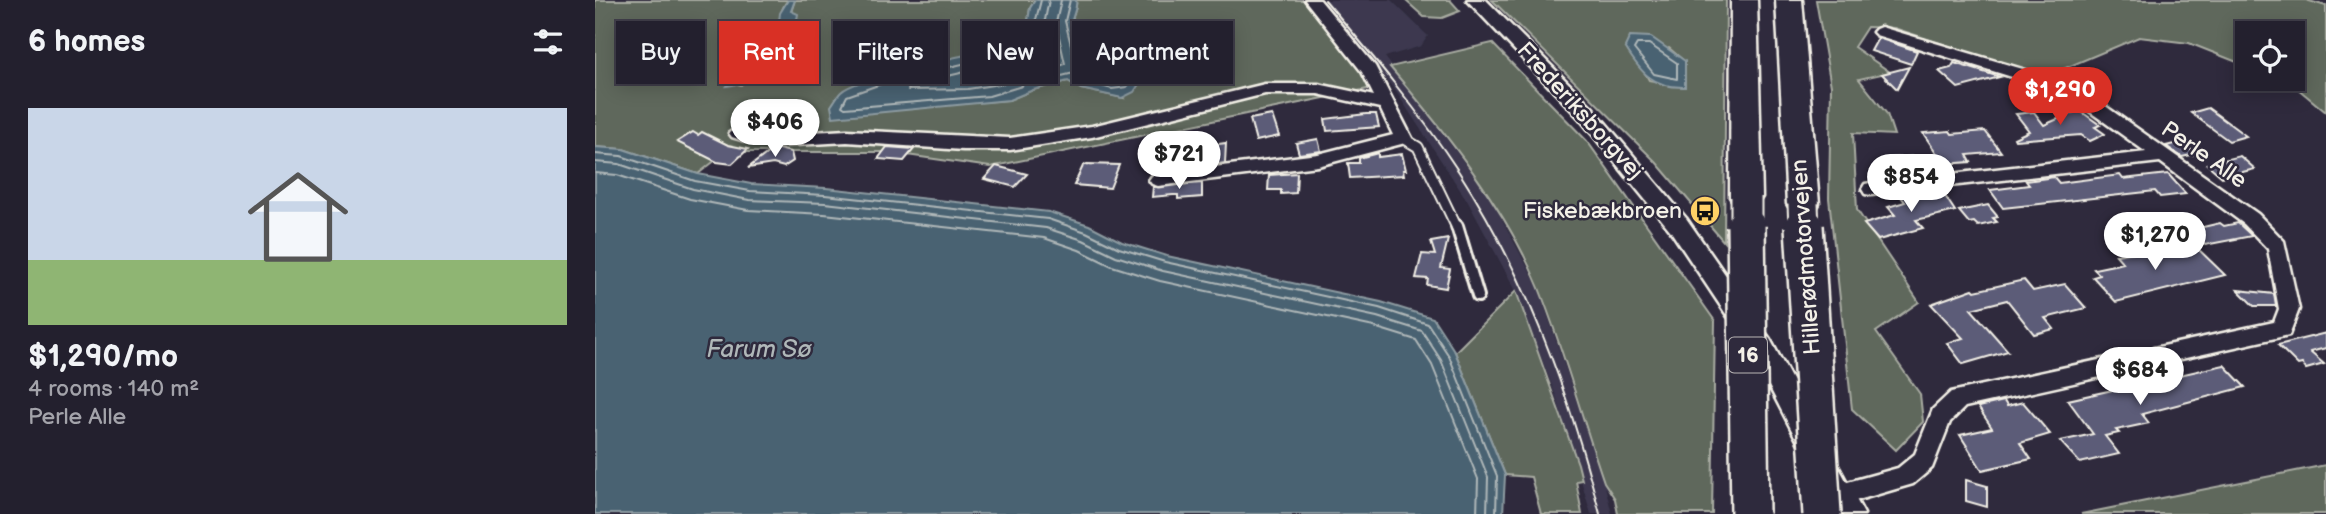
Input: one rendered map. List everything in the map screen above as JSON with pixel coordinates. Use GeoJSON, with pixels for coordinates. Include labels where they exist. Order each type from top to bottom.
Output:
{"type":"FeatureCollection","features":[{"type":"Feature","properties":{"kind":"highway","name":"16"},"geometry":{"type":"LineString","coordinates":[[1745,0],[1750,514]]}},
{"type":"Feature","properties":{"kind":"highway","name":"Hillerødmotorvejen"},"geometry":{"type":"LineString","coordinates":[[1789,0],[1803,204],[1838,507]]}},
{"type":"Feature","properties":{"kind":"street"},"geometry":{"type":"LineString","coordinates":[[1158,180],[1318,160],[1403,138],[1369,70],[1311,0]]}},
{"type":"Feature","properties":{"kind":"street","name":"Frederiksborgvej"},"geometry":{"type":"LineString","coordinates":[[1476,0],[1586,113],[1678,223],[1761,346],[1838,507]]}},
{"type":"Feature","properties":{"kind":"street","name":"Perle Alle"},"geometry":{"type":"LineString","coordinates":[[1838,507],[1905,477],[1924,461],[1941,416],[1959,399],[2282,329],[2289,309],[2277,246],[2251,219],[2088,102],[2060,86],[1881,32]]}},
{"type":"Feature","properties":{"kind":"street"},"geometry":{"type":"LineString","coordinates":[[738,132],[756,141],[832,136],[890,136],[946,144],[1000,145],[1067,136],[1265,89],[1318,89],[1386,104]]}},
{"type":"Feature","properties":{"kind":"street"},"geometry":{"type":"LineString","coordinates":[[1871,189],[2162,156]]}},
{"type":"Feature","properties":{"kind":"lane"},"geometry":{"type":"LineString","coordinates":[[1403,138],[1418,147],[1457,226],[1478,296]]}},
{"type":"Feature","properties":{"kind":"shaded area"},"geometry":{"type":"Polygon","coordinates":[[[1318,0],[1391,0],[1428,36],[1421,46],[1385,57],[1490,197],[1538,287],[1604,482],[1612,514],[1591,514],[1557,399],[1516,291],[1468,202],[1395,90],[1318,0]]]}},
{"type":"Feature","properties":{"kind":"green space"},"geometry":{"type":"Polygon","coordinates":[[[595,0],[788,0],[779,21],[719,21],[719,84],[741,85],[819,84],[819,21],[793,21],[791,12],[795,0],[1035,0],[1030,8],[1028,21],[962,21],[962,57],[948,60],[948,21],[833,21],[833,84],[895,84],[931,106],[1009,100],[1033,90],[1068,81],[1081,89],[1123,98],[1111,84],[1233,84],[1233,21],[1072,21],[1076,0],[1306,0],[1382,86],[990,167],[886,152],[726,152],[698,174],[623,149],[595,147],[595,0]]]}},
{"type":"Feature","properties":{"kind":"green space"},"geometry":{"type":"Polygon","coordinates":[[[1405,0],[1450,0],[1460,11],[1442,18],[1424,17],[1405,0]]]}},
{"type":"Feature","properties":{"kind":"green space"},"geometry":{"type":"Polygon","coordinates":[[[1492,0],[1726,0],[1724,242],[1656,162],[1492,0]],[[1669,48],[1642,68],[1649,80],[1685,86],[1684,61],[1669,48]]]}},
{"type":"Feature","properties":{"kind":"green space"},"geometry":{"type":"Polygon","coordinates":[[[1816,0],[2306,0],[2326,6],[2326,112],[2301,91],[2305,91],[2305,21],[2235,21],[2235,61],[2189,43],[2139,37],[2044,77],[1894,28],[1867,27],[1854,47],[1890,72],[1859,79],[1887,114],[1894,135],[1853,133],[1857,210],[1919,302],[1876,332],[1920,394],[1923,422],[1896,450],[1852,409],[1829,198],[1831,86],[1816,0]]]}},
{"type":"Feature","properties":{"kind":"green space"},"geometry":{"type":"Polygon","coordinates":[[[1492,43],[1587,141],[1715,321],[1712,514],[1618,514],[1615,499],[1604,482],[1548,312],[1525,258],[1510,229],[1473,172],[1390,67],[1492,43]]]}},
{"type":"Feature","properties":{"kind":"green space"},"geometry":{"type":"Polygon","coordinates":[[[1516,291],[1578,464],[1582,480],[1576,481],[1582,514],[1541,514],[1531,477],[1505,475],[1455,352],[1516,291]]]}},
{"type":"Feature","properties":{"kind":"green space"},"geometry":{"type":"Polygon","coordinates":[[[2326,465],[2326,514],[2081,514],[2326,465]]]}},
{"type":"Feature","properties":{"kind":"water"},"geometry":{"type":"Polygon","coordinates":[[[788,0],[795,0],[791,11],[798,14],[797,21],[779,21],[780,13],[788,0]]]}},
{"type":"Feature","properties":{"kind":"water"},"geometry":{"type":"Polygon","coordinates":[[[1035,0],[1076,0],[1072,21],[1072,83],[1068,81],[1058,84],[1058,21],[1028,21],[1030,8],[1035,0]]]}},
{"type":"Feature","properties":{"kind":"water"},"geometry":{"type":"Polygon","coordinates":[[[1630,36],[1651,37],[1685,61],[1685,87],[1664,85],[1649,77],[1625,47],[1630,36]]]}},
{"type":"Feature","properties":{"kind":"water"},"geometry":{"type":"Polygon","coordinates":[[[962,56],[962,84],[1056,84],[1009,100],[833,117],[831,106],[841,92],[857,84],[948,84],[948,59],[962,56]]]}},
{"type":"Feature","properties":{"kind":"water"},"geometry":{"type":"Polygon","coordinates":[[[1073,84],[1139,84],[1134,92],[1122,98],[1081,89],[1073,84]]]}},
{"type":"Feature","properties":{"kind":"water","name":"Farum Sø"},"geometry":{"type":"Polygon","coordinates":[[[595,147],[623,149],[698,174],[751,184],[826,188],[1049,212],[1089,225],[1122,242],[1167,256],[1381,302],[1433,318],[1455,352],[1505,475],[1503,514],[595,514],[595,147]]]}},
{"type":"Feature","properties":{"kind":"building"},"geometry":{"type":"Polygon","coordinates":[[[1878,38],[1917,51],[1911,64],[1871,51],[1878,38]]]}},
{"type":"Feature","properties":{"kind":"building"},"geometry":{"type":"Polygon","coordinates":[[[1954,63],[2000,77],[1958,88],[1939,71],[1951,68],[1954,63]]]}},
{"type":"Feature","properties":{"kind":"building"},"geometry":{"type":"Polygon","coordinates":[[[1909,67],[1897,89],[1882,74],[1909,67]]]}},
{"type":"Feature","properties":{"kind":"building"},"geometry":{"type":"Polygon","coordinates":[[[2208,108],[2246,136],[2229,141],[2191,113],[2208,108]]]}},
{"type":"Feature","properties":{"kind":"building"},"geometry":{"type":"Polygon","coordinates":[[[2079,110],[2100,125],[2095,127],[2105,134],[2090,141],[2081,135],[2014,138],[2029,131],[2016,114],[2034,112],[2044,125],[2079,110]]]}},
{"type":"Feature","properties":{"kind":"building"},"geometry":{"type":"Polygon","coordinates":[[[1376,114],[1379,127],[1327,131],[1325,119],[1376,114]]]}},
{"type":"Feature","properties":{"kind":"building"},"geometry":{"type":"Polygon","coordinates":[[[1272,115],[1279,136],[1256,141],[1250,119],[1272,115]]]}},
{"type":"Feature","properties":{"kind":"building"},"geometry":{"type":"Polygon","coordinates":[[[1950,131],[1952,134],[1985,131],[2001,152],[1967,155],[1971,162],[1944,164],[1923,133],[1950,131]]]}},
{"type":"Feature","properties":{"kind":"building"},"geometry":{"type":"Polygon","coordinates":[[[693,132],[698,135],[702,132],[728,145],[748,149],[732,164],[717,162],[677,142],[693,132]]]}},
{"type":"Feature","properties":{"kind":"building"},"geometry":{"type":"Polygon","coordinates":[[[1318,139],[1321,151],[1299,154],[1296,143],[1318,139]]]}},
{"type":"Feature","properties":{"kind":"building"},"geometry":{"type":"Polygon","coordinates":[[[2182,142],[2196,154],[2182,157],[2166,146],[2182,142]]]}},
{"type":"Feature","properties":{"kind":"building"},"geometry":{"type":"Polygon","coordinates":[[[1226,143],[1225,163],[1154,173],[1154,167],[1163,167],[1162,152],[1226,143]]]}},
{"type":"Feature","properties":{"kind":"building"},"geometry":{"type":"Polygon","coordinates":[[[887,147],[914,149],[904,161],[878,159],[887,147]]]}},
{"type":"Feature","properties":{"kind":"building"},"geometry":{"type":"Polygon","coordinates":[[[774,148],[791,152],[793,161],[784,167],[773,164],[748,168],[774,148]]]}},
{"type":"Feature","properties":{"kind":"building"},"geometry":{"type":"Polygon","coordinates":[[[1378,153],[1378,157],[1402,154],[1406,170],[1403,170],[1404,175],[1350,178],[1348,163],[1359,163],[1359,158],[1378,153]]]}},
{"type":"Feature","properties":{"kind":"building"},"geometry":{"type":"Polygon","coordinates":[[[1921,156],[1930,174],[1901,177],[1890,158],[1921,156]]]}},
{"type":"Feature","properties":{"kind":"building"},"geometry":{"type":"Polygon","coordinates":[[[2240,156],[2255,169],[2222,177],[2207,164],[2240,156]]]}},
{"type":"Feature","properties":{"kind":"building"},"geometry":{"type":"Polygon","coordinates":[[[1119,165],[1110,188],[1074,185],[1083,166],[1119,165]]]}},
{"type":"Feature","properties":{"kind":"building"},"geometry":{"type":"Polygon","coordinates":[[[996,166],[1027,174],[1015,187],[984,179],[996,166]]]}},
{"type":"Feature","properties":{"kind":"building"},"geometry":{"type":"Polygon","coordinates":[[[1297,173],[1296,193],[1281,194],[1281,190],[1268,190],[1269,175],[1297,173]]]}},
{"type":"Feature","properties":{"kind":"building"},"geometry":{"type":"Polygon","coordinates":[[[2168,174],[2186,194],[2160,197],[2155,191],[2003,208],[1990,190],[2029,185],[2026,181],[2054,177],[2059,183],[2120,175],[2123,179],[2168,174]]]}},
{"type":"Feature","properties":{"kind":"building"},"geometry":{"type":"Polygon","coordinates":[[[1202,183],[1202,197],[1152,197],[1153,187],[1202,183]]]}},
{"type":"Feature","properties":{"kind":"building"},"geometry":{"type":"Polygon","coordinates":[[[1941,190],[1955,211],[1916,220],[1923,228],[1878,240],[1864,224],[1895,215],[1888,207],[1905,202],[1899,194],[1941,190]]]}},
{"type":"Feature","properties":{"kind":"building"},"geometry":{"type":"Polygon","coordinates":[[[1988,205],[1998,217],[1993,218],[1997,222],[1978,226],[1974,222],[1969,223],[1959,211],[1988,205]]]}},
{"type":"Feature","properties":{"kind":"building"},"geometry":{"type":"Polygon","coordinates":[[[2220,223],[2224,226],[2238,223],[2252,236],[2205,245],[2190,230],[2220,223]]]}},
{"type":"Feature","properties":{"kind":"building"},"geometry":{"type":"Polygon","coordinates":[[[1448,239],[1441,268],[1450,269],[1446,288],[1427,285],[1428,279],[1416,278],[1422,254],[1435,255],[1431,242],[1448,239]]]}},
{"type":"Feature","properties":{"kind":"building"},"geometry":{"type":"Polygon","coordinates":[[[2193,244],[2225,275],[2116,302],[2093,277],[2100,275],[2094,269],[2123,263],[2116,255],[2155,249],[2158,252],[2193,244]]]}},
{"type":"Feature","properties":{"kind":"building"},"geometry":{"type":"Polygon","coordinates":[[[2024,280],[2033,291],[2065,284],[2086,308],[2045,318],[2054,329],[2034,334],[2007,300],[1971,309],[2008,351],[1963,364],[1947,343],[1963,338],[1931,304],[1973,289],[1975,291],[2024,280]]]}},
{"type":"Feature","properties":{"kind":"building"},"geometry":{"type":"Polygon","coordinates":[[[2238,290],[2274,294],[2276,306],[2254,306],[2238,290]]]}},
{"type":"Feature","properties":{"kind":"building"},"geometry":{"type":"Polygon","coordinates":[[[2326,333],[2326,348],[2310,352],[2324,364],[2306,369],[2302,364],[2298,365],[2278,345],[2326,333]]]}},
{"type":"Feature","properties":{"kind":"building"},"geometry":{"type":"Polygon","coordinates":[[[2224,365],[2245,387],[2142,414],[2149,423],[2116,430],[2119,433],[2105,436],[2119,454],[2080,463],[2060,441],[2093,434],[2068,400],[2224,365]]]}},
{"type":"Feature","properties":{"kind":"building"},"geometry":{"type":"Polygon","coordinates":[[[2004,401],[2007,406],[2023,402],[2050,434],[2020,443],[2031,459],[1982,470],[1960,435],[1992,428],[1978,407],[2004,401]]]}},
{"type":"Feature","properties":{"kind":"building"},"geometry":{"type":"Polygon","coordinates":[[[1966,480],[1987,486],[1987,507],[1966,501],[1966,480]]]}},
{"type":"Feature","properties":{"kind":"tram line"},"geometry":{"type":"LineString","coordinates":[[1325,0],[1395,84],[1444,149],[1505,253],[1560,380],[1600,514]]}},
{"type":"Feature","properties":{"kind":"place","name":"Fiskebækbroen"},"geometry":{"type":"Point","coordinates":[1705,211]}}]}
